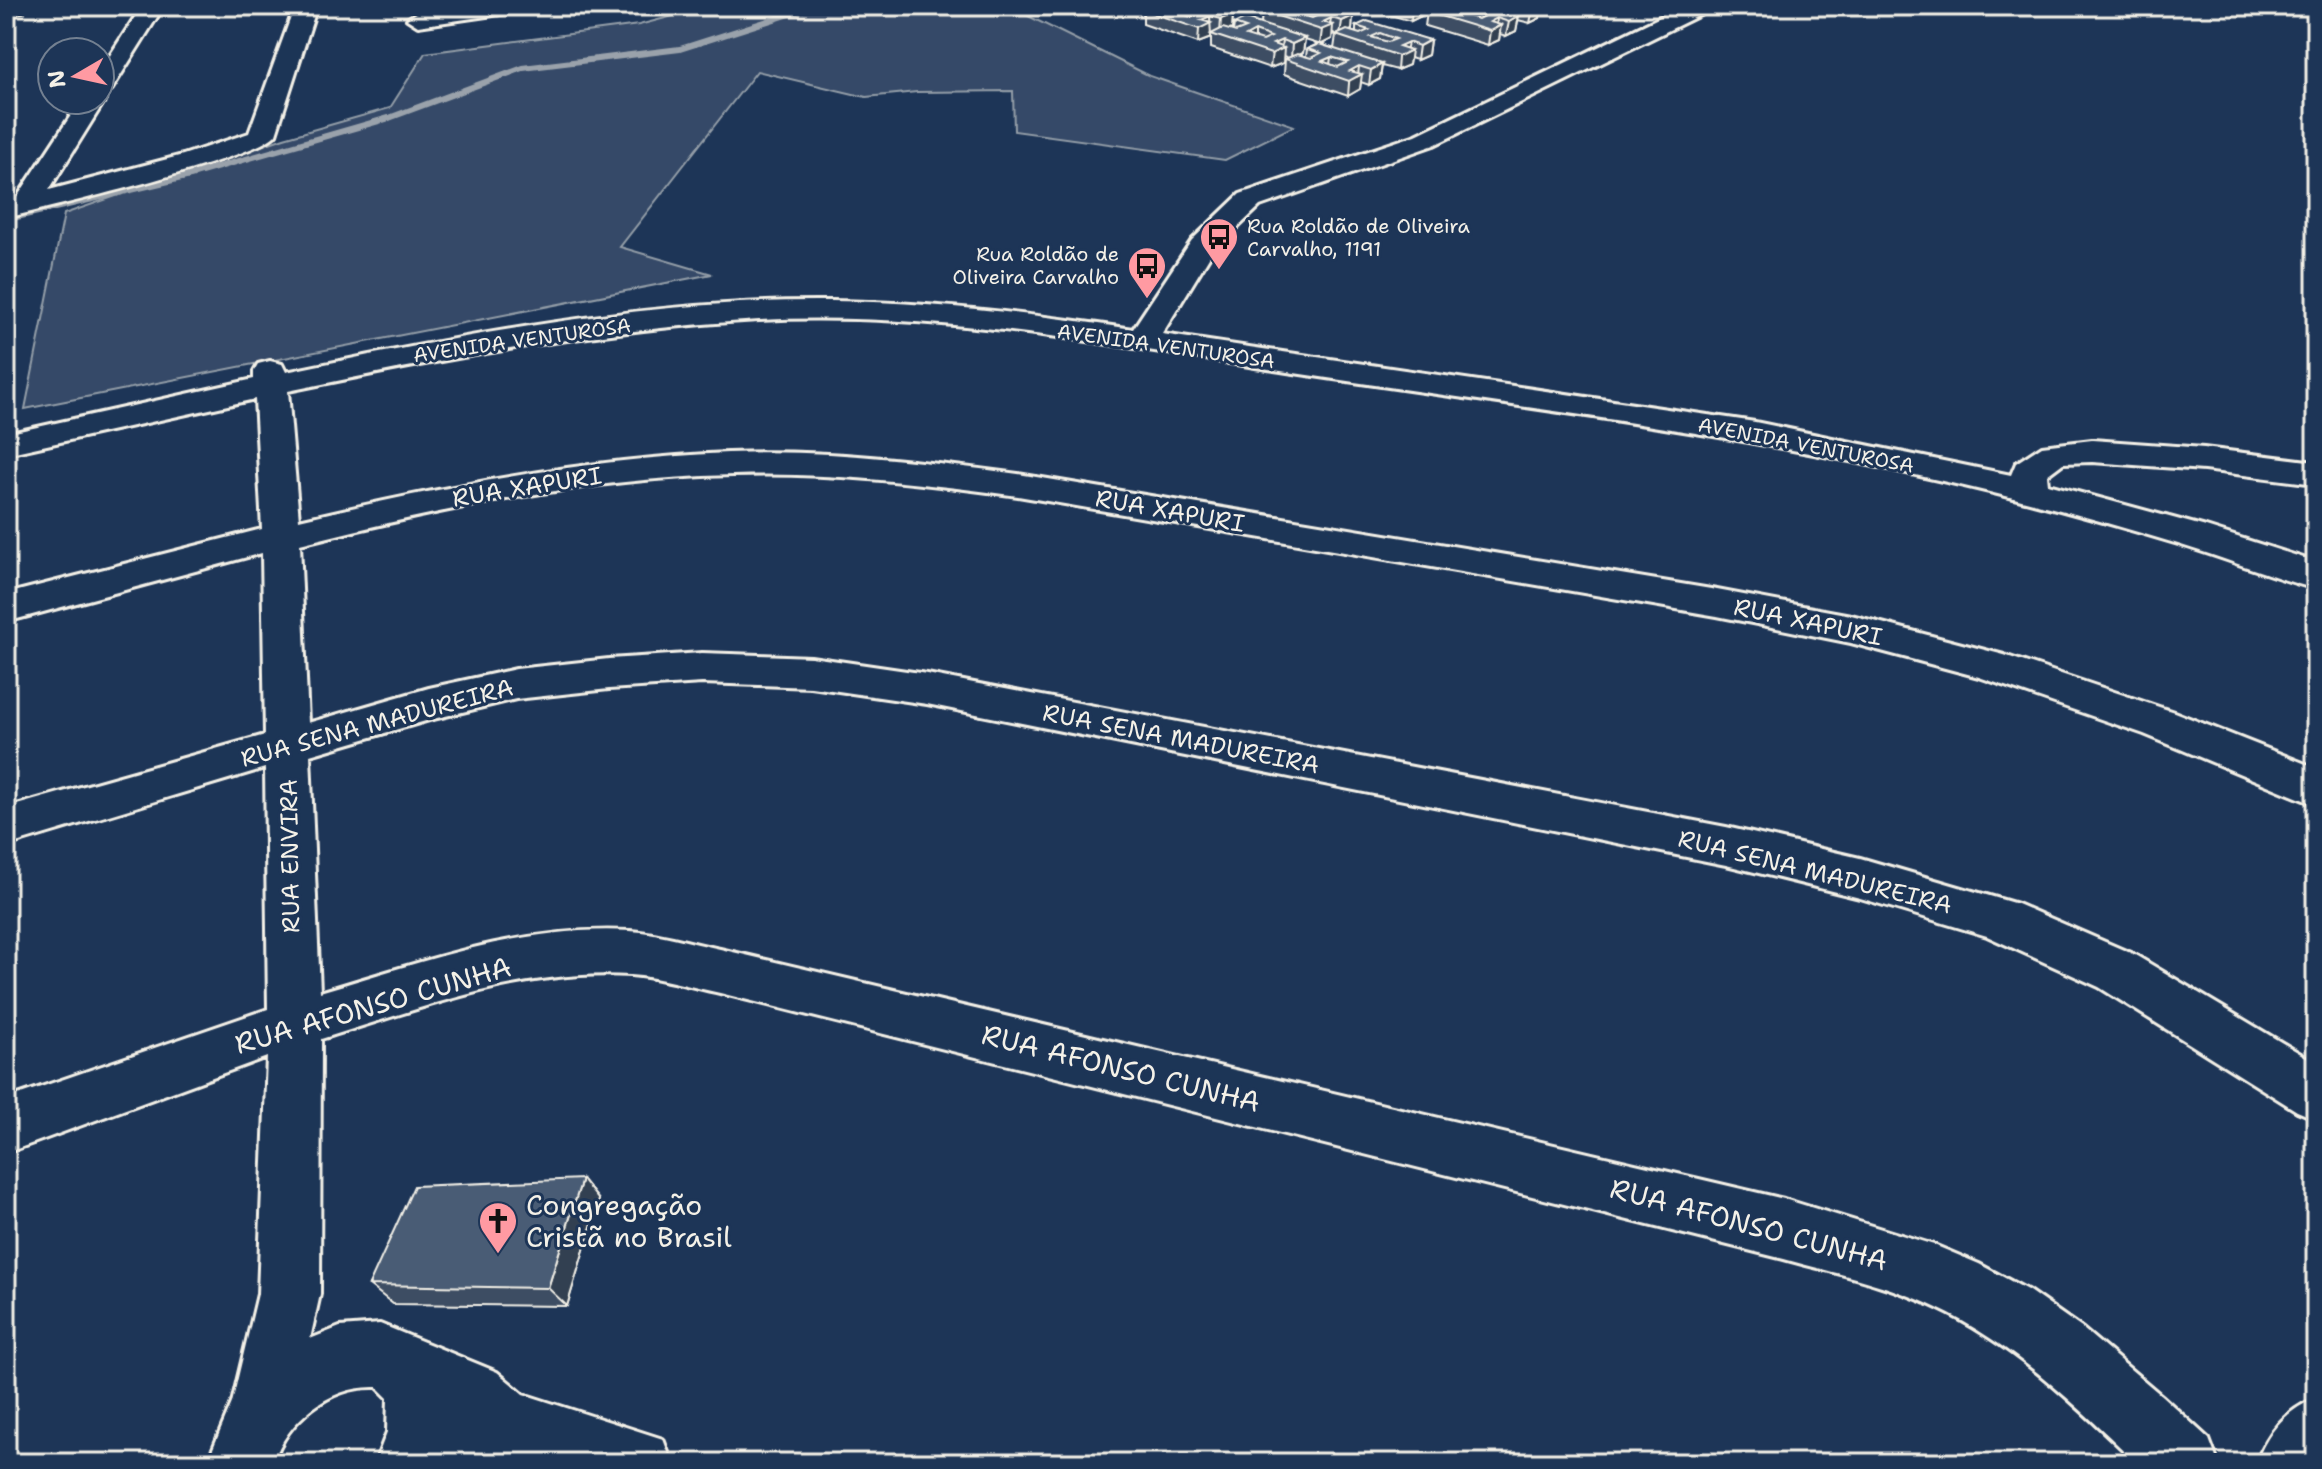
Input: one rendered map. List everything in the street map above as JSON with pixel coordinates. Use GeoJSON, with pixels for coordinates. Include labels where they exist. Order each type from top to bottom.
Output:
{"type":"FeatureCollection","features":[{"type":"Feature","properties":{"kind":"street"},"geometry":{"type":"LineString","coordinates":[[6,7],[15,6]]}},
{"type":"Feature","properties":{"kind":"street"},"geometry":{"type":"LineString","coordinates":[[116,64],[153,6]]}},
{"type":"Feature","properties":{"kind":"street"},"geometry":{"type":"LineString","coordinates":[[418,22],[514,6]]}},
{"type":"Feature","properties":{"kind":"street"},"geometry":{"type":"LineString","coordinates":[[1147,333],[1201,245],[1225,217],[1250,200],[1425,140],[1700,6]]}},
{"type":"Feature","properties":{"kind":"street"},"geometry":{"type":"LineString","coordinates":[[16,208],[192,161],[249,143],[263,134],[307,7]]}},
{"type":"Feature","properties":{"kind":"street"},"geometry":{"type":"LineString","coordinates":[[16,208],[82,116]]}},
{"type":"Feature","properties":{"kind":"street","name":"AVENIDA VENTUROSA"},"geometry":{"type":"LineString","coordinates":[[6,427],[474,344],[676,318],[769,311],[917,314],[1147,333],[1760,433],[2205,516],[2316,554]]}},
{"type":"Feature","properties":{"kind":"street","name":"AVENIDA VENTUROSA"},"geometry":{"type":"LineString","coordinates":[[6,444],[272,378]]}},
{"type":"Feature","properties":{"kind":"street","name":"RUA ENVIRA"},"geometry":{"type":"LineString","coordinates":[[241,1447],[289,1294],[295,1023],[281,538],[272,378]]}},
{"type":"Feature","properties":{"kind":"street"},"geometry":{"type":"LineString","coordinates":[[2030,481],[2054,453],[2092,451],[2204,459],[2316,473]]}},
{"type":"Feature","properties":{"kind":"street"},"geometry":{"type":"LineString","coordinates":[[2097,497],[2138,469],[2204,459]]}},
{"type":"Feature","properties":{"kind":"street","name":"RUA XAPURI"},"geometry":{"type":"LineString","coordinates":[[6,608],[281,538],[455,498],[614,473],[728,464],[826,464],[923,472],[1018,485],[1717,603],[1851,629],[1989,665],[2159,723],[2316,787]]}},
{"type":"Feature","properties":{"kind":"street","name":"AVENIDA VENTUROSA"},"geometry":{"type":"LineString","coordinates":[[2097,497],[2316,576]]}},
{"type":"Feature","properties":{"kind":"street","name":"RUA SENA MADUREIRA"},"geometry":{"type":"LineString","coordinates":[[6,827],[429,704],[516,684],[702,668],[811,672],[927,689],[1711,843],[1860,878],[1999,919],[2117,971],[2316,1093]]}},
{"type":"Feature","properties":{"kind":"street","name":"RUA AFONSO CUNHA"},"geometry":{"type":"LineString","coordinates":[[6,1126],[295,1023],[485,966],[560,954],[632,953],[720,971],[1784,1229],[1893,1260],[1981,1297],[2031,1331],[2100,1386],[2185,1463]]}},
{"type":"Feature","properties":{"kind":"street"},"geometry":{"type":"LineString","coordinates":[[289,1294],[336,1358]]}},
{"type":"Feature","properties":{"kind":"street"},"geometry":{"type":"LineString","coordinates":[[241,1447],[284,1391],[310,1371],[336,1358],[361,1354],[384,1356],[474,1395],[505,1421],[639,1463]]}},
{"type":"Feature","properties":{"kind":"street"},"geometry":{"type":"LineString","coordinates":[[403,1366],[416,1382],[422,1404],[422,1421],[410,1460]]}},
{"type":"Feature","properties":{"kind":"street"},"geometry":{"type":"LineString","coordinates":[[410,1460],[505,1421]]}},
{"type":"Feature","properties":{"kind":"street"},"geometry":{"type":"LineString","coordinates":[[2289,1463],[2316,1431]]}},
{"type":"Feature","properties":{"kind":"shaded area"},"geometry":{"type":"Polygon","coordinates":[[[711,6],[1008,6],[1150,76],[1294,126],[1225,160],[1014,131],[1013,91],[917,92],[866,97],[757,71],[620,247],[712,274],[25,409],[64,214],[284,138],[390,108],[425,53],[639,25],[711,6]]]}},
{"type":"Feature","properties":{"kind":"building"},"geometry":{"type":"Polygon","coordinates":[[[1153,6],[1167,9],[1174,6],[1207,6],[1233,14],[1221,19],[1210,16],[1201,20],[1211,23],[1199,29],[1143,10],[1153,6]],[[1186,8],[1177,12],[1191,17],[1201,13],[1186,8]]]}},
{"type":"Feature","properties":{"kind":"building"},"geometry":{"type":"Polygon","coordinates":[[[1296,6],[1321,6],[1353,16],[1342,21],[1331,18],[1323,22],[1333,25],[1321,30],[1262,11],[1274,7],[1286,10],[1296,6]],[[1305,9],[1296,13],[1312,18],[1321,14],[1305,9]]]}},
{"type":"Feature","properties":{"kind":"building"},"geometry":{"type":"Polygon","coordinates":[[[1456,6],[1483,6],[1519,16],[1509,22],[1497,18],[1490,22],[1501,25],[1490,31],[1427,12],[1437,7],[1450,11],[1459,7],[1456,6]],[[1469,10],[1462,14],[1478,19],[1486,15],[1469,10]]]}},
{"type":"Feature","properties":{"kind":"building"},"geometry":{"type":"Polygon","coordinates":[[[1245,19],[1305,38],[1292,44],[1282,40],[1273,44],[1284,48],[1271,54],[1211,34],[1223,28],[1236,32],[1246,28],[1234,24],[1245,19]],[[1255,31],[1246,36],[1262,41],[1271,37],[1255,31]]]}},
{"type":"Feature","properties":{"kind":"building"},"geometry":{"type":"Polygon","coordinates":[[[1367,21],[1430,40],[1419,46],[1408,42],[1399,46],[1411,50],[1399,56],[1336,35],[1347,30],[1360,34],[1369,30],[1356,26],[1367,21]],[[1380,33],[1371,37],[1388,42],[1396,39],[1380,33]]]}},
{"type":"Feature","properties":{"kind":"building"},"geometry":{"type":"Polygon","coordinates":[[[1319,44],[1382,64],[1371,70],[1359,66],[1350,71],[1362,74],[1349,81],[1285,59],[1297,54],[1311,58],[1321,53],[1307,49],[1319,44]],[[1331,57],[1322,61],[1338,67],[1348,62],[1331,57]]]}},
{"type":"Feature","properties":{"kind":"building","name":"Congregação Cristã no Brasil"},"geometry":{"type":"Polygon","coordinates":[[[582,1179],[548,1288],[369,1285],[414,1186],[582,1179]]]}},
{"type":"Feature","properties":{"kind":"waterway"},"geometry":{"type":"LineString","coordinates":[[186,176],[389,118],[523,68],[680,49],[815,6]]}},
{"type":"Feature","properties":{"kind":"waterway"},"geometry":{"type":"LineString","coordinates":[[186,176],[192,175]]}},
{"type":"Feature","properties":{"kind":"waterway"},"geometry":{"type":"LineString","coordinates":[[6,219],[186,176]]}},
{"type":"Feature","properties":{"kind":"place","name":"Rua Roldão de Oliveira Carvalho, 1191"},"geometry":{"type":"Point","coordinates":[1219,271]}},
{"type":"Feature","properties":{"kind":"place","name":"Rua Roldão de Oliveira Carvalho"},"geometry":{"type":"Point","coordinates":[1147,300]}},
{"type":"Feature","properties":{"kind":"place","name":"Congregação Cristã no Brasil"},"geometry":{"type":"Point","coordinates":[498,1255]}}]}
